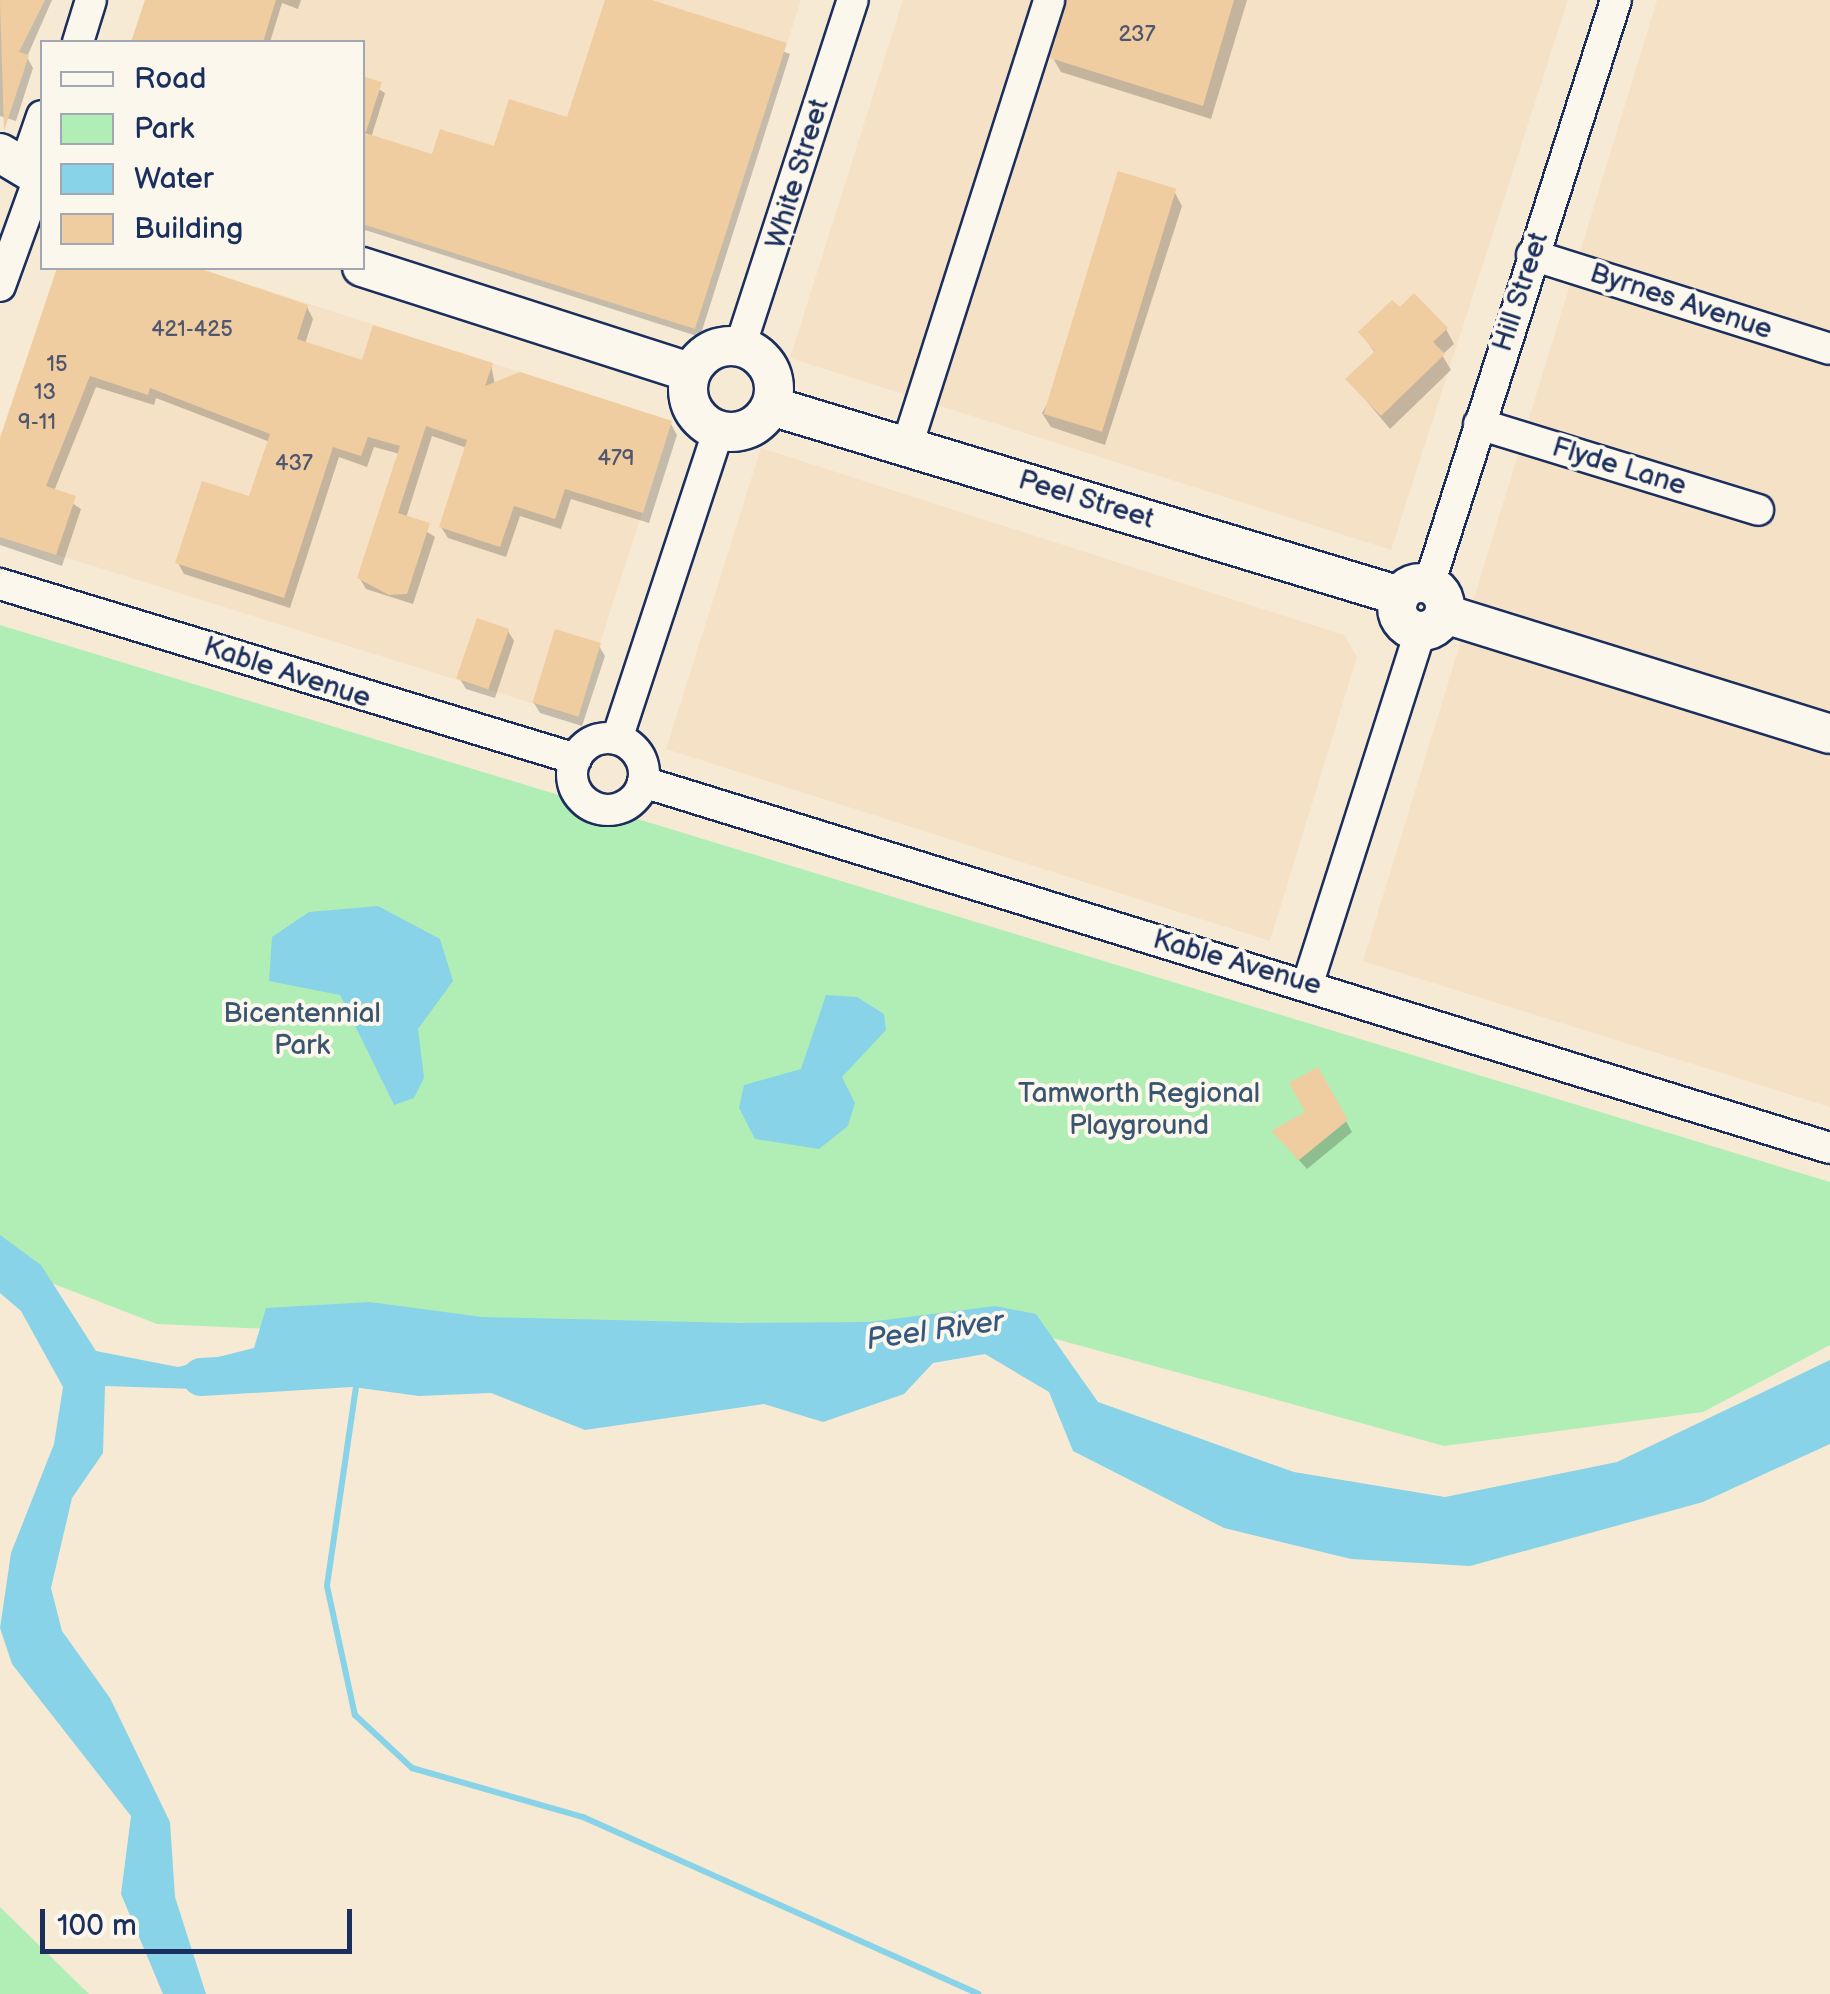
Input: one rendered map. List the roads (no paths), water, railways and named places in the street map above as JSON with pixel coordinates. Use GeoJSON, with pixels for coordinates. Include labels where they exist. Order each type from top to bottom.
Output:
{"type":"FeatureCollection","features":[{"type":"Feature","properties":{"kind":"main road"},"geometry":{"type":"LineString","coordinates":[[365,268],[689,372]]}},
{"type":"Feature","properties":{"kind":"main road"},"geometry":{"type":"LineString","coordinates":[[740,347],[772,374],[771,406],[752,427],[718,432],[694,412],[689,372],[711,351],[740,347]]}},
{"type":"Feature","properties":{"kind":"main road","name":"Peel Street"},"geometry":{"type":"LineString","coordinates":[[771,406],[1830,734]]}},
{"type":"Feature","properties":{"kind":"street"},"geometry":{"type":"LineString","coordinates":[[79,40],[92,0]]}},
{"type":"Feature","properties":{"kind":"street","name":"White Street"},"geometry":{"type":"LineString","coordinates":[[740,347],[853,0]]}},
{"type":"Feature","properties":{"kind":"street"},"geometry":{"type":"LineString","coordinates":[[907,446],[1049,0]]}},
{"type":"Feature","properties":{"kind":"street","name":"Hill Street"},"geometry":{"type":"LineString","coordinates":[[1308,982],[1532,254],[1616,0]]}},
{"type":"Feature","properties":{"kind":"street"},"geometry":{"type":"LineString","coordinates":[[0,286],[31,156]]}},
{"type":"Feature","properties":{"kind":"street","name":"Byrnes Avenue"},"geometry":{"type":"LineString","coordinates":[[1532,254],[1830,349]]}},
{"type":"Feature","properties":{"kind":"street","name":"Flyde Lane"},"geometry":{"type":"LineString","coordinates":[[1479,424],[1758,510]]}},
{"type":"Feature","properties":{"kind":"street"},"geometry":{"type":"LineString","coordinates":[[617,739],[718,432]]}},
{"type":"Feature","properties":{"kind":"street","name":"Kable Avenue"},"geometry":{"type":"LineString","coordinates":[[0,584],[576,759]]}},
{"type":"Feature","properties":{"kind":"street"},"geometry":{"type":"LineString","coordinates":[[617,739],[636,750],[643,782],[620,808],[596,808],[577,792],[576,759],[593,742],[617,739]]}},
{"type":"Feature","properties":{"kind":"street","name":"Kable Avenue"},"geometry":{"type":"LineString","coordinates":[[643,782],[1308,982],[1830,1148]]}},
{"type":"Feature","properties":{"kind":"water"},"geometry":{"type":"Polygon","coordinates":[[[378,906],[440,939],[453,981],[418,1029],[424,1078],[414,1098],[394,1105],[340,995],[269,981],[272,937],[309,912],[378,906]]]}},
{"type":"Feature","properties":{"kind":"water"},"geometry":{"type":"Polygon","coordinates":[[[826,995],[857,997],[884,1014],[886,1030],[842,1077],[855,1103],[848,1126],[819,1149],[755,1139],[739,1108],[744,1085],[801,1069],[826,995]]]}},
{"type":"Feature","properties":{"kind":"water"},"geometry":{"type":"Polygon","coordinates":[[[0,1235],[41,1265],[96,1351],[178,1367],[254,1348],[266,1308],[370,1302],[482,1317],[738,1323],[869,1322],[995,1306],[1036,1314],[1098,1402],[1294,1472],[1445,1497],[1617,1462],[1830,1360],[1830,1444],[1703,1502],[1470,1566],[1351,1559],[1224,1528],[1073,1451],[1049,1392],[985,1354],[933,1363],[904,1394],[823,1422],[764,1404],[585,1430],[491,1393],[419,1396],[331,1384],[267,1357],[244,1379],[195,1389],[105,1386],[103,1453],[72,1498],[51,1588],[62,1631],[110,1698],[170,1822],[175,1897],[206,1994],[163,1994],[121,1894],[131,1816],[12,1664],[0,1628],[11,1553],[54,1444],[63,1387],[21,1311],[0,1293],[0,1235]]]}},
{"type":"Feature","properties":{"kind":"waterway","name":"Peel River"},"geometry":{"type":"LineString","coordinates":[[201,1377],[351,1368]]}},
{"type":"Feature","properties":{"kind":"waterway"},"geometry":{"type":"LineString","coordinates":[[357,1380],[327,1586],[355,1715],[412,1768],[583,1817],[978,1994]]}},
{"type":"Feature","properties":{"kind":"park label","name":"Bicentennial Park"},"geometry":{"type":"Point","coordinates":[302,1030]}},
{"type":"Feature","properties":{"kind":"park label","name":"Tamworth Regional Playground"},"geometry":{"type":"Point","coordinates":[1139,1110]}}]}
